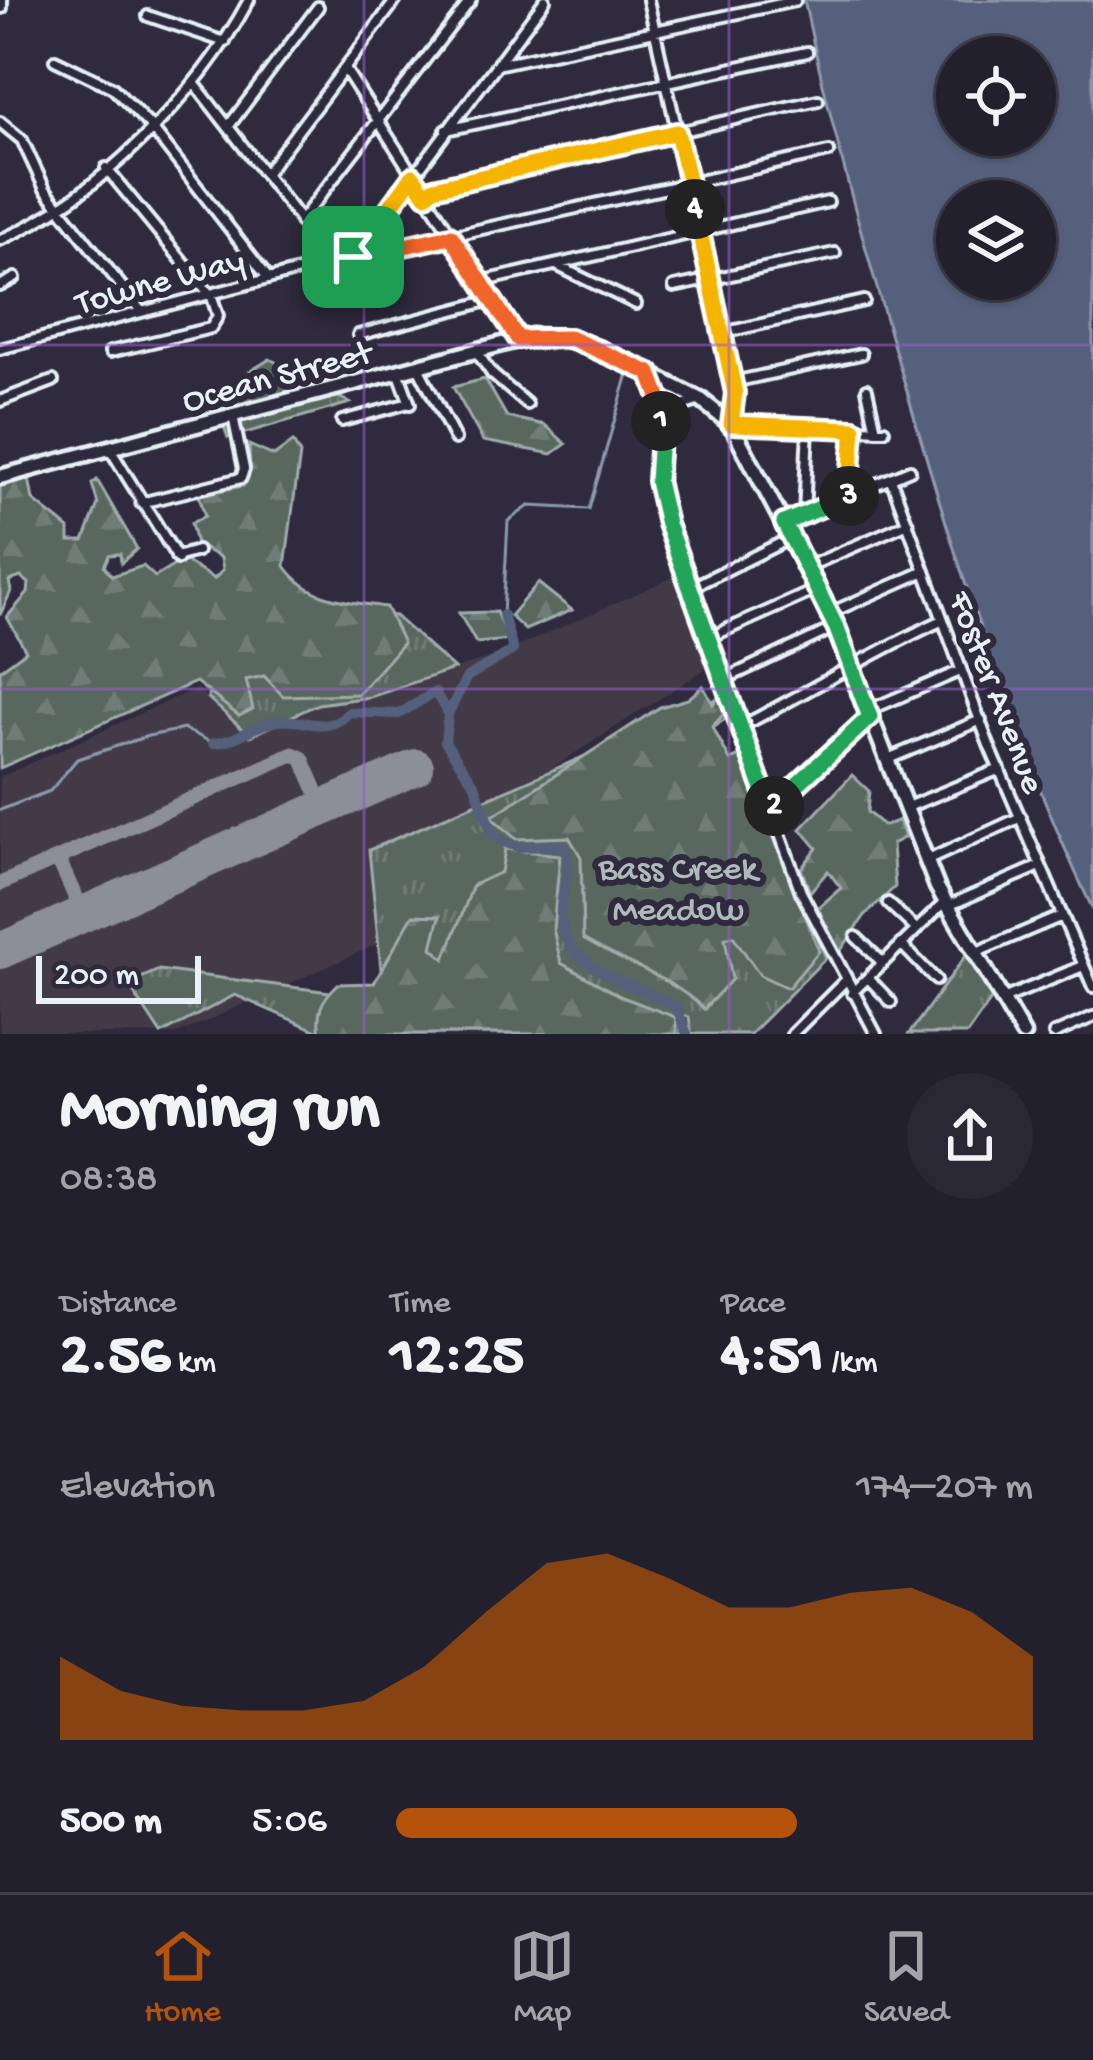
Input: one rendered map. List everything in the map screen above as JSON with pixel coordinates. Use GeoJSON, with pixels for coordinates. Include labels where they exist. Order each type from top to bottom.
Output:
{"type":"FeatureCollection","features":[{"type":"Feature","properties":{"kind":"main road","name":"Ocean Street"},"geometry":{"type":"LineString","coordinates":[[0,477],[518,339],[570,338],[701,400],[731,424],[807,567],[853,665],[925,861],[1023,1034]]}},
{"type":"Feature","properties":{"kind":"street"},"geometry":{"type":"LineString","coordinates":[[0,240],[58,207],[152,128],[194,83],[249,0]]}},
{"type":"Feature","properties":{"kind":"street"},"geometry":{"type":"LineString","coordinates":[[265,174],[396,0]]}},
{"type":"Feature","properties":{"kind":"street"},"geometry":{"type":"LineString","coordinates":[[301,223],[471,0]]}},
{"type":"Feature","properties":{"kind":"street"},"geometry":{"type":"LineString","coordinates":[[353,257],[545,0]]}},
{"type":"Feature","properties":{"kind":"street"},"geometry":{"type":"LineString","coordinates":[[648,0],[733,382],[737,403],[731,424],[880,430],[867,389]]}},
{"type":"Feature","properties":{"kind":"street"},"geometry":{"type":"LineString","coordinates":[[495,65],[795,1]]}},
{"type":"Feature","properties":{"kind":"street"},"geometry":{"type":"LineString","coordinates":[[228,127],[319,8]]}},
{"type":"Feature","properties":{"kind":"street"},"geometry":{"type":"LineString","coordinates":[[148,16],[225,41]]}},
{"type":"Feature","properties":{"kind":"street"},"geometry":{"type":"LineString","coordinates":[[446,130],[807,52]]}},
{"type":"Feature","properties":{"kind":"street"},"geometry":{"type":"LineString","coordinates":[[55,60],[110,85],[152,128],[268,278]]}},
{"type":"Feature","properties":{"kind":"street"},"geometry":{"type":"LineString","coordinates":[[345,69],[518,339]]}},
{"type":"Feature","properties":{"kind":"street"},"geometry":{"type":"LineString","coordinates":[[194,83],[333,262]]}},
{"type":"Feature","properties":{"kind":"street"},"geometry":{"type":"LineString","coordinates":[[426,195],[434,188],[818,100]]}},
{"type":"Feature","properties":{"kind":"street"},"geometry":{"type":"LineString","coordinates":[[0,122],[25,144],[58,207],[142,311]]}},
{"type":"Feature","properties":{"kind":"street","name":"Towne Way"},"geometry":{"type":"LineString","coordinates":[[0,349],[353,257],[829,152]]}},
{"type":"Feature","properties":{"kind":"street"},"geometry":{"type":"LineString","coordinates":[[106,168],[207,294],[218,316],[213,327],[110,352]]}},
{"type":"Feature","properties":{"kind":"street"},"geometry":{"type":"LineString","coordinates":[[480,282],[828,202]]}},
{"type":"Feature","properties":{"kind":"street"},"geometry":{"type":"LineString","coordinates":[[674,287],[835,253]]}},
{"type":"Feature","properties":{"kind":"street"},"geometry":{"type":"LineString","coordinates":[[555,264],[636,304]]}},
{"type":"Feature","properties":{"kind":"street"},"geometry":{"type":"LineString","coordinates":[[0,286],[15,278]]}},
{"type":"Feature","properties":{"kind":"street"},"geometry":{"type":"LineString","coordinates":[[358,335],[492,300]]}},
{"type":"Feature","properties":{"kind":"street"},"geometry":{"type":"LineString","coordinates":[[722,333],[864,301]]}},
{"type":"Feature","properties":{"kind":"street"},"geometry":{"type":"LineString","coordinates":[[475,350],[492,374],[527,404]]}},
{"type":"Feature","properties":{"kind":"street"},"geometry":{"type":"LineString","coordinates":[[733,382],[861,354]]}},
{"type":"Feature","properties":{"kind":"street"},"geometry":{"type":"LineString","coordinates":[[417,366],[455,439]]}},
{"type":"Feature","properties":{"kind":"street"},"geometry":{"type":"LineString","coordinates":[[342,422],[410,404],[398,371]]}},
{"type":"Feature","properties":{"kind":"street"},"geometry":{"type":"LineString","coordinates":[[650,373],[662,412],[658,492],[690,587],[801,892],[876,1034]]}},
{"type":"Feature","properties":{"kind":"street"},"geometry":{"type":"LineString","coordinates":[[0,400],[53,381]]}},
{"type":"Feature","properties":{"kind":"street"},"geometry":{"type":"LineString","coordinates":[[662,412],[701,400]]}},
{"type":"Feature","properties":{"kind":"street"},"geometry":{"type":"LineString","coordinates":[[141,503],[241,478],[233,416]]}},
{"type":"Feature","properties":{"kind":"street"},"geometry":{"type":"LineString","coordinates":[[804,515],[808,427]]}},
{"type":"Feature","properties":{"kind":"street"},"geometry":{"type":"LineString","coordinates":[[853,495],[854,429]]}},
{"type":"Feature","properties":{"kind":"street"},"geometry":{"type":"LineString","coordinates":[[109,448],[177,558],[197,551]]}},
{"type":"Feature","properties":{"kind":"street"},"geometry":{"type":"LineString","coordinates":[[784,523],[910,470]]}},
{"type":"Feature","properties":{"kind":"street","name":"Foster Avenue"},"geometry":{"type":"LineString","coordinates":[[890,479],[980,720],[1093,987]]}},
{"type":"Feature","properties":{"kind":"street"},"geometry":{"type":"LineString","coordinates":[[807,567],[908,523]]}},
{"type":"Feature","properties":{"kind":"street"},"geometry":{"type":"LineString","coordinates":[[690,587],[792,538]]}},
{"type":"Feature","properties":{"kind":"street"},"geometry":{"type":"LineString","coordinates":[[723,680],[925,571]]}},
{"type":"Feature","properties":{"kind":"street"},"geometry":{"type":"LineString","coordinates":[[708,638],[818,589]]}},
{"type":"Feature","properties":{"kind":"street"},"geometry":{"type":"LineString","coordinates":[[740,727],[943,620]]}},
{"type":"Feature","properties":{"kind":"street"},"geometry":{"type":"LineString","coordinates":[[770,809],[869,713],[961,671]]}},
{"type":"Feature","properties":{"kind":"street"},"geometry":{"type":"LineString","coordinates":[[886,759],[980,720]]}},
{"type":"Feature","properties":{"kind":"street"},"geometry":{"type":"LineString","coordinates":[[904,808],[1000,769]]}},
{"type":"Feature","properties":{"kind":"street"},"geometry":{"type":"LineString","coordinates":[[925,861],[1021,817]]}},
{"type":"Feature","properties":{"kind":"street"},"geometry":{"type":"LineString","coordinates":[[852,993],[947,904],[1041,866]]}},
{"type":"Feature","properties":{"kind":"street"},"geometry":{"type":"LineString","coordinates":[[888,903],[916,929]]}},
{"type":"Feature","properties":{"kind":"street"},"geometry":{"type":"LineString","coordinates":[[975,952],[1062,916]]}},
{"type":"Feature","properties":{"kind":"street"},"geometry":{"type":"LineString","coordinates":[[856,937],[883,963]]}},
{"type":"Feature","properties":{"kind":"street"},"geometry":{"type":"LineString","coordinates":[[901,944],[936,980]]}},
{"type":"Feature","properties":{"kind":"street"},"geometry":{"type":"LineString","coordinates":[[1003,1000],[1084,965]]}},
{"type":"Feature","properties":{"kind":"street"},"geometry":{"type":"LineString","coordinates":[[868,978],[891,1002]]}},
{"type":"Feature","properties":{"kind":"street"},"geometry":{"type":"LineString","coordinates":[[792,1034],[845,980]]}},
{"type":"Feature","properties":{"kind":"street"},"geometry":{"type":"LineString","coordinates":[[1054,1034],[1093,1017]]}},
{"type":"Feature","properties":{"kind":"shaded area"},"geometry":{"type":"Polygon","coordinates":[[[680,574],[710,666],[476,817],[377,944],[178,1034],[0,1034],[0,777],[197,688],[251,736],[318,704],[370,697],[501,654],[680,574]]]}},
{"type":"Feature","properties":{"kind":"green space"},"geometry":{"type":"Polygon","coordinates":[[[270,359],[350,403],[228,438],[213,394],[270,359]]]}},
{"type":"Feature","properties":{"kind":"green space"},"geometry":{"type":"Polygon","coordinates":[[[485,379],[507,417],[545,425],[566,444],[552,454],[483,441],[453,387],[485,379]]]}},
{"type":"Feature","properties":{"kind":"green space"},"geometry":{"type":"Polygon","coordinates":[[[293,442],[300,454],[285,566],[317,593],[386,607],[403,643],[358,694],[283,696],[264,676],[246,680],[253,709],[239,716],[196,682],[0,768],[0,670],[26,651],[7,617],[28,593],[29,583],[21,577],[9,581],[11,591],[0,615],[0,486],[29,478],[33,500],[69,529],[69,541],[84,541],[98,504],[92,484],[97,480],[137,549],[121,563],[120,554],[109,555],[104,566],[112,576],[143,566],[155,577],[183,560],[214,579],[223,570],[221,558],[196,544],[191,523],[205,516],[199,495],[243,486],[250,473],[249,445],[274,456],[293,442]]]}},
{"type":"Feature","properties":{"kind":"green space"},"geometry":{"type":"Polygon","coordinates":[[[538,583],[572,610],[525,630],[510,616],[538,583]]]}},
{"type":"Feature","properties":{"kind":"green space"},"geometry":{"type":"Polygon","coordinates":[[[215,599],[395,616],[454,669],[370,697],[318,704],[250,736],[208,698],[215,599]]]}},
{"type":"Feature","properties":{"kind":"green space"},"geometry":{"type":"Polygon","coordinates":[[[496,612],[509,640],[476,643],[459,613],[496,612]]]}},
{"type":"Feature","properties":{"kind":"green space","name":"Bass Creek Meadow"},"geometry":{"type":"Polygon","coordinates":[[[703,686],[713,704],[723,693],[728,710],[712,726],[730,760],[743,755],[819,951],[788,988],[760,975],[733,936],[725,938],[732,979],[704,1009],[662,979],[583,939],[581,857],[569,837],[516,839],[491,817],[660,707],[688,699],[703,686]]]}},
{"type":"Feature","properties":{"kind":"green space"},"geometry":{"type":"Polygon","coordinates":[[[723,696],[730,716],[710,729],[710,778],[747,763],[826,958],[750,1034],[691,1034],[689,1017],[678,1015],[682,1034],[324,1034],[235,995],[161,1034],[128,984],[159,970],[384,999],[369,850],[723,696]]]}},
{"type":"Feature","properties":{"kind":"green space"},"geometry":{"type":"Polygon","coordinates":[[[852,775],[869,791],[867,812],[884,826],[899,820],[905,837],[892,844],[895,887],[866,914],[839,953],[818,908],[841,888],[828,871],[810,892],[801,869],[817,848],[801,829],[852,775]]]}},
{"type":"Feature","properties":{"kind":"green space"},"geometry":{"type":"Polygon","coordinates":[[[505,849],[560,855],[553,929],[561,963],[622,997],[675,1017],[677,1034],[320,1034],[319,1013],[327,995],[338,984],[374,983],[413,915],[440,916],[432,948],[445,959],[473,885],[501,872],[505,849]]]}},
{"type":"Feature","properties":{"kind":"green space"},"geometry":{"type":"Polygon","coordinates":[[[967,954],[993,997],[967,1034],[909,1034],[967,954]]]}},
{"type":"Feature","properties":{"kind":"water"},"geometry":{"type":"Polygon","coordinates":[[[804,0],[1093,0],[1093,910],[1037,783],[966,587],[839,147],[804,0]]]}},
{"type":"Feature","properties":{"kind":"waterway"},"geometry":{"type":"LineString","coordinates":[[503,615],[508,521],[529,506],[589,509],[627,377]]}},
{"type":"Feature","properties":{"kind":"waterway"},"geometry":{"type":"LineString","coordinates":[[503,615],[513,650],[467,677],[448,714],[445,742],[475,785],[492,833],[501,841],[517,847],[564,846],[567,871],[561,911],[573,949],[603,973],[677,1008],[687,1034]]}},
{"type":"Feature","properties":{"kind":"waterway"},"geometry":{"type":"LineString","coordinates":[[213,743],[277,721],[324,725],[349,712],[399,714],[435,692],[448,714]]}},
{"type":"Feature","properties":{"kind":"waterway"},"geometry":{"type":"LineString","coordinates":[[0,810],[50,791],[77,759],[148,736],[184,729],[213,743]]}},
{"type":"Feature","properties":{"kind":"taxiway"},"geometry":{"type":"LineString","coordinates":[[0,884],[293,754],[302,758],[319,797],[314,812]]}},
{"type":"Feature","properties":{"kind":"taxiway"},"geometry":{"type":"LineString","coordinates":[[53,861],[61,865],[78,903]]}},
{"type":"Feature","properties":{"kind":"taxiway"},"geometry":{"type":"LineString","coordinates":[[78,903],[91,909],[140,888]]}},
{"type":"Feature","properties":{"kind":"taxiway"},"geometry":{"type":"LineString","coordinates":[[26,938],[73,917],[78,903]]}},
{"type":"Feature","properties":{"kind":"runway"},"geometry":{"type":"LineString","coordinates":[[0,951],[416,767]]}},
{"type":"Feature","properties":{"kind":"route"},"geometry":{"type":"LineString","coordinates":[[677,132],[737,403],[731,424],[854,429],[853,495],[784,523],[853,665],[870,717],[770,809],[661,506],[657,467],[662,412],[650,373],[570,338],[518,339],[451,236],[353,257],[413,176],[426,195],[434,188],[677,132]]}}]}
